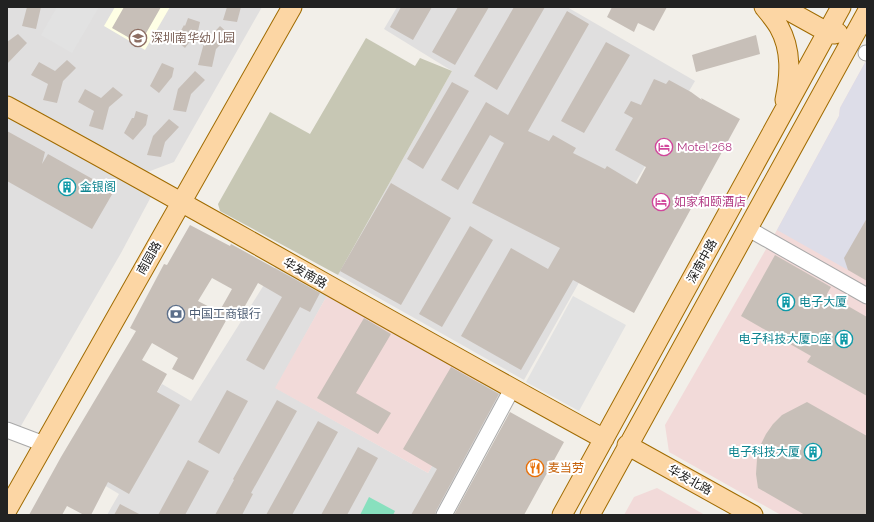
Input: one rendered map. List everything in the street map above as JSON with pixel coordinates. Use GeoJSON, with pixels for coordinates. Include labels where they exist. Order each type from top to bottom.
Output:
{"type":"FeatureCollection","features":[{"type":"Feature","properties":{"kind":"main road","name":"南园路"},"geometry":{"type":"LineString","coordinates":[[177,199],[279,7]]}},
{"type":"Feature","properties":{"kind":"main road","name":"南园路"},"geometry":{"type":"LineString","coordinates":[[7,510],[39,442],[177,199],[292,7]]}},
{"type":"Feature","properties":{"kind":"main road"},"geometry":{"type":"LineString","coordinates":[[764,7],[778,26],[787,47],[788,77],[783,112]]}},
{"type":"Feature","properties":{"kind":"main road"},"geometry":{"type":"LineString","coordinates":[[782,7],[827,32],[834,34],[854,28],[865,16]]}},
{"type":"Feature","properties":{"kind":"main road","name":"深南中路"},"geometry":{"type":"LineString","coordinates":[[562,515],[841,7]]}},
{"type":"Feature","properties":{"kind":"main road","name":"深南中路"},"geometry":{"type":"LineString","coordinates":[[590,515],[865,16]]}},
{"type":"Feature","properties":{"kind":"main road","name":"华发南路"},"geometry":{"type":"LineString","coordinates":[[7,106],[177,199],[512,389],[604,439]]}},
{"type":"Feature","properties":{"kind":"main road","name":"南园路"},"geometry":{"type":"LineString","coordinates":[[7,486],[39,442]]}},
{"type":"Feature","properties":{"kind":"main road","name":"华发北路"},"geometry":{"type":"LineString","coordinates":[[625,450],[731,515]]}},
{"type":"Feature","properties":{"kind":"main road","name":"华发北路"},"geometry":{"type":"LineString","coordinates":[[625,450],[753,515]]}},
{"type":"Feature","properties":{"kind":"street"},"geometry":{"type":"LineString","coordinates":[[747,228],[867,296]]}},
{"type":"Feature","properties":{"kind":"street"},"geometry":{"type":"LineString","coordinates":[[444,515],[512,389]]}},
{"type":"Feature","properties":{"kind":"street"},"geometry":{"type":"LineString","coordinates":[[7,430],[39,442]]}},
{"type":"Feature","properties":{"kind":"shaded area"},"geometry":{"type":"Polygon","coordinates":[[[7,7],[262,7],[174,162],[137,176],[7,106],[7,7]]]}},
{"type":"Feature","properties":{"kind":"shaded area"},"geometry":{"type":"Polygon","coordinates":[[[57,7],[99,7],[72,53],[41,35],[57,7]]]}},
{"type":"Feature","properties":{"kind":"shaded area","name":"深圳南华幼儿园"},"geometry":{"type":"Polygon","coordinates":[[[115,7],[170,7],[145,50],[104,26],[115,7]]]}},
{"type":"Feature","properties":{"kind":"shaded area"},"geometry":{"type":"Polygon","coordinates":[[[397,7],[567,7],[695,81],[638,178],[524,380],[338,275],[452,71],[384,29],[397,7]]]}},
{"type":"Feature","properties":{"kind":"shaded area"},"geometry":{"type":"Polygon","coordinates":[[[366,38],[415,66],[420,58],[452,71],[338,275],[220,211],[218,204],[270,112],[310,134],[366,38]]]}},
{"type":"Feature","properties":{"kind":"shaded area"},"geometry":{"type":"Polygon","coordinates":[[[867,59],[867,515],[781,515],[669,452],[665,425],[777,230],[839,116],[840,108],[867,59]]]}},
{"type":"Feature","properties":{"kind":"shaded area"},"geometry":{"type":"Polygon","coordinates":[[[867,59],[867,218],[845,258],[848,270],[777,230],[839,116],[840,108],[867,59]]]}},
{"type":"Feature","properties":{"kind":"shaded area"},"geometry":{"type":"Polygon","coordinates":[[[7,113],[153,193],[121,253],[18,431],[7,427],[7,113]]]}},
{"type":"Feature","properties":{"kind":"shaded area"},"geometry":{"type":"Polygon","coordinates":[[[277,264],[329,292],[276,388],[428,473],[482,378],[505,391],[438,515],[107,515],[119,494],[104,485],[162,384],[191,401],[277,264]]]}},
{"type":"Feature","properties":{"kind":"shaded area"},"geometry":{"type":"Polygon","coordinates":[[[329,292],[482,378],[428,473],[275,388],[329,292]]]}},
{"type":"Feature","properties":{"kind":"shaded area"},"geometry":{"type":"Polygon","coordinates":[[[573,296],[626,325],[579,411],[526,382],[573,296]]]}},
{"type":"Feature","properties":{"kind":"shaded area"},"geometry":{"type":"Polygon","coordinates":[[[657,488],[705,515],[624,515],[634,497],[657,488]]]}},
{"type":"Feature","properties":{"kind":"green space"},"geometry":{"type":"Polygon","coordinates":[[[369,497],[395,511],[393,515],[360,515],[369,497]]]}},
{"type":"Feature","properties":{"kind":"building"},"geometry":{"type":"Polygon","coordinates":[[[27,7],[41,7],[36,29],[22,26],[27,7]]]}},
{"type":"Feature","properties":{"kind":"building"},"geometry":{"type":"Polygon","coordinates":[[[124,7],[161,7],[145,35],[138,31],[133,40],[112,28],[124,7]]]}},
{"type":"Feature","properties":{"kind":"building"},"geometry":{"type":"Polygon","coordinates":[[[227,7],[241,7],[237,22],[223,20],[227,7]]]}},
{"type":"Feature","properties":{"kind":"building"},"geometry":{"type":"Polygon","coordinates":[[[401,7],[432,7],[413,40],[390,27],[401,7]]]}},
{"type":"Feature","properties":{"kind":"building"},"geometry":{"type":"Polygon","coordinates":[[[458,7],[489,7],[455,65],[432,52],[458,7]]]}},
{"type":"Feature","properties":{"kind":"building"},"geometry":{"type":"Polygon","coordinates":[[[514,7],[545,7],[497,90],[474,76],[514,7]]]}},
{"type":"Feature","properties":{"kind":"building"},"geometry":{"type":"Polygon","coordinates":[[[612,7],[667,7],[654,31],[638,23],[634,32],[607,17],[612,7]]]}},
{"type":"Feature","properties":{"kind":"building"},"geometry":{"type":"Polygon","coordinates":[[[567,11],[589,24],[528,131],[549,141],[553,135],[576,148],[573,153],[605,169],[607,166],[637,184],[646,167],[615,150],[633,118],[624,113],[631,101],[641,105],[654,79],[666,84],[669,80],[702,100],[701,98],[740,119],[634,313],[573,280],[521,370],[461,336],[511,248],[548,269],[560,248],[472,203],[504,143],[490,135],[458,190],[441,180],[486,102],[508,115],[567,11]]]}},
{"type":"Feature","properties":{"kind":"building"},"geometry":{"type":"Polygon","coordinates":[[[188,18],[200,22],[198,31],[185,48],[176,40],[188,18]]]}},
{"type":"Feature","properties":{"kind":"building"},"geometry":{"type":"Polygon","coordinates":[[[220,26],[230,35],[216,49],[212,67],[198,65],[204,43],[220,26]]]}},
{"type":"Feature","properties":{"kind":"building"},"geometry":{"type":"Polygon","coordinates":[[[18,34],[27,43],[7,64],[7,42],[18,34]]]}},
{"type":"Feature","properties":{"kind":"building"},"geometry":{"type":"Polygon","coordinates":[[[756,35],[760,54],[696,72],[692,55],[756,35]]]}},
{"type":"Feature","properties":{"kind":"building"},"geometry":{"type":"Polygon","coordinates":[[[606,42],[630,55],[584,133],[561,121],[606,42]]]}},
{"type":"Feature","properties":{"kind":"building"},"geometry":{"type":"Polygon","coordinates":[[[67,60],[76,68],[63,81],[57,103],[43,100],[48,84],[31,75],[39,62],[55,71],[67,60]]]}},
{"type":"Feature","properties":{"kind":"building"},"geometry":{"type":"Polygon","coordinates":[[[162,63],[174,68],[172,77],[159,93],[150,86],[162,63]]]}},
{"type":"Feature","properties":{"kind":"building"},"geometry":{"type":"Polygon","coordinates":[[[195,71],[205,80],[191,94],[186,112],[173,110],[178,89],[195,71]]]}},
{"type":"Feature","properties":{"kind":"building"},"geometry":{"type":"Polygon","coordinates":[[[452,82],[469,91],[423,169],[407,159],[452,82]]]}},
{"type":"Feature","properties":{"kind":"building"},"geometry":{"type":"Polygon","coordinates":[[[113,87],[123,95],[109,107],[103,130],[89,126],[94,111],[78,102],[85,89],[101,98],[113,87]]]}},
{"type":"Feature","properties":{"kind":"building"},"geometry":{"type":"Polygon","coordinates":[[[136,111],[148,115],[146,125],[133,140],[124,133],[132,118],[134,118],[136,111]]]}},
{"type":"Feature","properties":{"kind":"building"},"geometry":{"type":"Polygon","coordinates":[[[169,119],[179,127],[165,142],[161,157],[147,155],[153,136],[169,119]]]}},
{"type":"Feature","properties":{"kind":"building"},"geometry":{"type":"Polygon","coordinates":[[[7,131],[45,152],[42,164],[48,154],[114,191],[92,229],[7,181],[7,131]]]}},
{"type":"Feature","properties":{"kind":"building"},"geometry":{"type":"Polygon","coordinates":[[[391,183],[451,218],[401,305],[340,271],[391,183]]]}},
{"type":"Feature","properties":{"kind":"building"},"geometry":{"type":"Polygon","coordinates":[[[867,218],[867,281],[848,270],[844,258],[867,218]]]}},
{"type":"Feature","properties":{"kind":"building"},"geometry":{"type":"Polygon","coordinates":[[[190,225],[230,246],[231,244],[320,293],[310,312],[300,307],[264,370],[246,360],[282,297],[258,283],[241,313],[233,308],[193,380],[172,369],[178,358],[152,343],[142,360],[167,374],[157,392],[180,405],[129,494],[108,482],[91,515],[84,515],[67,506],[62,515],[29,515],[61,457],[136,331],[130,328],[164,264],[167,265],[190,225]],[[212,278],[198,301],[219,312],[232,289],[212,278]]]}},
{"type":"Feature","properties":{"kind":"building"},"geometry":{"type":"Polygon","coordinates":[[[470,226],[493,240],[442,327],[419,314],[470,226]]]}},
{"type":"Feature","properties":{"kind":"building"},"geometry":{"type":"Polygon","coordinates":[[[775,255],[831,287],[827,294],[867,317],[867,396],[807,362],[811,356],[741,316],[775,255]]]}},
{"type":"Feature","properties":{"kind":"building"},"geometry":{"type":"Polygon","coordinates":[[[364,318],[391,334],[356,393],[391,413],[378,434],[317,398],[364,318]]]}},
{"type":"Feature","properties":{"kind":"building"},"geometry":{"type":"Polygon","coordinates":[[[451,367],[499,394],[435,515],[411,515],[437,469],[403,449],[451,367]]]}},
{"type":"Feature","properties":{"kind":"building"},"geometry":{"type":"Polygon","coordinates":[[[227,390],[248,401],[219,454],[198,442],[227,390]]]}},
{"type":"Feature","properties":{"kind":"building"},"geometry":{"type":"Polygon","coordinates":[[[277,400],[297,411],[251,493],[253,494],[242,515],[215,515],[234,480],[233,479],[277,400]]]}},
{"type":"Feature","properties":{"kind":"building","name":"电子科技大厦"},"geometry":{"type":"Polygon","coordinates":[[[807,402],[867,436],[867,515],[805,515],[758,488],[756,474],[757,459],[761,444],[766,434],[782,415],[807,402]]]}},
{"type":"Feature","properties":{"kind":"building"},"geometry":{"type":"Polygon","coordinates":[[[510,412],[564,442],[524,515],[454,515],[510,412]]]}},
{"type":"Feature","properties":{"kind":"building"},"geometry":{"type":"Polygon","coordinates":[[[318,421],[338,432],[292,515],[266,515],[318,421]]]}},
{"type":"Feature","properties":{"kind":"building"},"geometry":{"type":"Polygon","coordinates":[[[358,447],[378,458],[347,515],[321,515],[358,447]]]}},
{"type":"Feature","properties":{"kind":"building"},"geometry":{"type":"Polygon","coordinates":[[[188,460],[209,471],[185,515],[158,515],[188,460]]]}},
{"type":"Feature","properties":{"kind":"building"},"geometry":{"type":"Polygon","coordinates":[[[120,504],[141,515],[114,515],[120,504]]]}},
{"type":"Feature","properties":{"kind":"place","name":"深圳南华幼儿园"},"geometry":{"type":"Point","coordinates":[138,38]}},
{"type":"Feature","properties":{"kind":"place","name":"Motel 268"},"geometry":{"type":"Point","coordinates":[664,147]}},
{"type":"Feature","properties":{"kind":"place","name":"金银阁"},"geometry":{"type":"Point","coordinates":[67,187]}},
{"type":"Feature","properties":{"kind":"place","name":"如家和颐酒店"},"geometry":{"type":"Point","coordinates":[661,202]}},
{"type":"Feature","properties":{"kind":"place","name":"电子大厦"},"geometry":{"type":"Point","coordinates":[786,302]}},
{"type":"Feature","properties":{"kind":"place","name":"中国工商银行"},"geometry":{"type":"Point","coordinates":[176,314]}},
{"type":"Feature","properties":{"kind":"place","name":"电子科技大厦D座"},"geometry":{"type":"Point","coordinates":[844,339]}},
{"type":"Feature","properties":{"kind":"place","name":"电子科技大厦"},"geometry":{"type":"Point","coordinates":[813,452]}},
{"type":"Feature","properties":{"kind":"place","name":"麦当劳"},"geometry":{"type":"Point","coordinates":[535,468]}}]}
